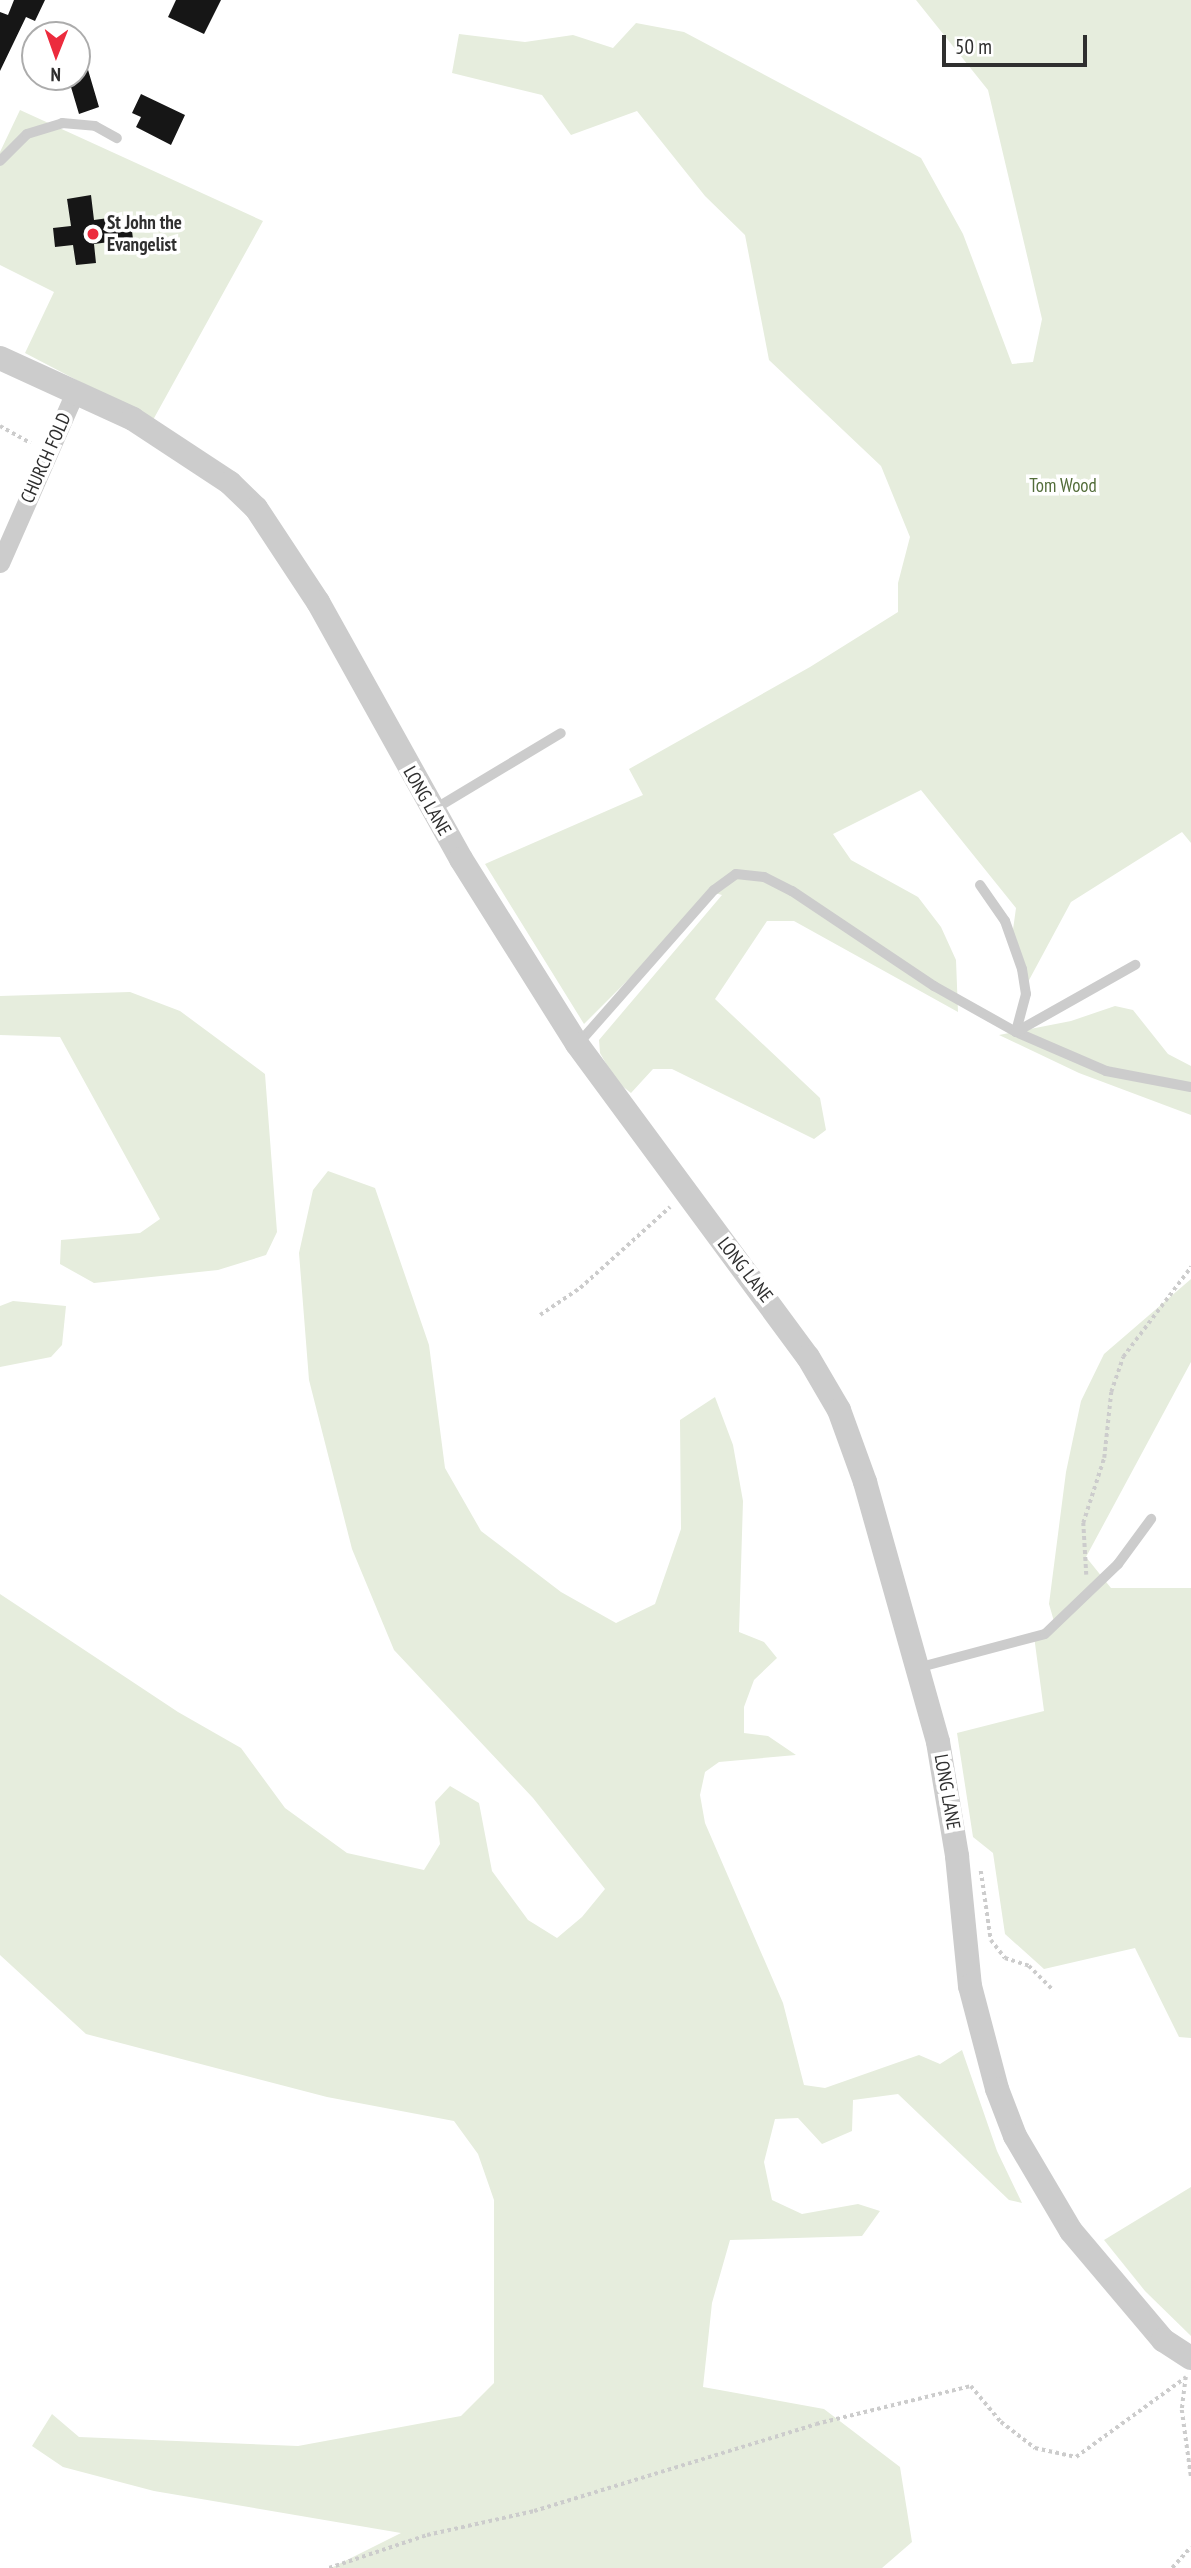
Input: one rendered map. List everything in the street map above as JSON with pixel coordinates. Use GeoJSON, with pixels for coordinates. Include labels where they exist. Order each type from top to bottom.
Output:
{"type":"FeatureCollection","features":[{"type":"Feature","properties":{"kind":"street","name":"LONG LANE"},"geometry":{"type":"LineString","coordinates":[[0,358],[133,419],[230,483],[256,508],[318,602],[433,810],[578,1044],[685,1195],[755,1280],[839,1410],[864,1482],[938,1742],[957,1856],[970,1986],[981,2040],[1015,2136],[1070,2231],[1189,2367]]}},
{"type":"Feature","properties":{"kind":"street","name":"CHURCH FOLD"},"geometry":{"type":"LineString","coordinates":[[0,563],[75,392]]}},
{"type":"Feature","properties":{"kind":"lane"},"geometry":{"type":"LineString","coordinates":[[0,161],[27,134],[62,123],[95,126],[117,138]]}},
{"type":"Feature","properties":{"kind":"lane"},"geometry":{"type":"LineString","coordinates":[[433,810],[561,733]]}},
{"type":"Feature","properties":{"kind":"lane"},"geometry":{"type":"LineString","coordinates":[[578,1044],[714,890],[736,874],[750,873],[793,891],[934,986],[1016,1032],[1106,1071],[1191,1087]]}},
{"type":"Feature","properties":{"kind":"lane"},"geometry":{"type":"LineString","coordinates":[[980,885],[1005,921],[1021,969],[1026,994],[1016,1032]]}},
{"type":"Feature","properties":{"kind":"lane"},"geometry":{"type":"LineString","coordinates":[[1016,1032],[1135,965]]}},
{"type":"Feature","properties":{"kind":"lane"},"geometry":{"type":"LineString","coordinates":[[917,1668],[1045,1634],[1086,1598],[1151,1519]]}},
{"type":"Feature","properties":{"kind":"path"},"geometry":{"type":"LineString","coordinates":[[0,426],[48,452]]}},
{"type":"Feature","properties":{"kind":"path"},"geometry":{"type":"LineString","coordinates":[[540,1315],[580,1287],[685,1195]]}},
{"type":"Feature","properties":{"kind":"path"},"geometry":{"type":"LineString","coordinates":[[1086,1598],[1083,1523],[1104,1458],[1111,1392],[1123,1357],[1191,1267]]}},
{"type":"Feature","properties":{"kind":"path"},"geometry":{"type":"LineString","coordinates":[[957,1856],[974,1859],[984,1876],[991,1940],[1005,1958],[1029,1966],[1054,1991]]}},
{"type":"Feature","properties":{"kind":"path"},"geometry":{"type":"LineString","coordinates":[[329,2568],[427,2535],[534,2511],[816,2424],[971,2386],[1001,2423],[1035,2448],[1076,2456],[1189,2367]]}},
{"type":"Feature","properties":{"kind":"path"},"geometry":{"type":"LineString","coordinates":[[1189,2367],[1182,2410],[1191,2476]]}},
{"type":"Feature","properties":{"kind":"path"},"geometry":{"type":"LineString","coordinates":[[1172,2568],[1191,2546]]}},
{"type":"Feature","properties":{"kind":"green space","name":"Tom Wood"},"geometry":{"type":"Polygon","coordinates":[[[916,0],[1191,0],[1191,843],[1182,832],[1071,902],[1028,982],[1012,937],[1016,908],[921,790],[833,834],[851,860],[918,897],[941,927],[956,960],[958,1012],[794,921],[767,921],[715,999],[820,1098],[826,1130],[814,1139],[672,1069],[653,1069],[631,1093],[616,1081],[600,1053],[599,1040],[722,895],[715,893],[584,1024],[485,864],[643,795],[629,769],[810,667],[898,612],[898,583],[910,537],[881,466],[769,360],[745,235],[705,196],[637,111],[571,135],[542,95],[452,73],[459,34],[525,42],[573,35],[613,48],[636,23],[684,32],[921,158],[963,234],[1012,364],[1033,362],[1042,319],[988,90],[916,0]]]}},
{"type":"Feature","properties":{"kind":"green space"},"geometry":{"type":"Polygon","coordinates":[[[20,110],[263,221],[153,420],[25,353],[54,292],[0,265],[0,152],[20,110]]]}},
{"type":"Feature","properties":{"kind":"green space"},"geometry":{"type":"Polygon","coordinates":[[[130,992],[180,1011],[265,1074],[277,1232],[266,1255],[218,1270],[94,1283],[60,1264],[61,1240],[140,1233],[160,1219],[60,1037],[0,1035],[0,996],[130,992]]]}},
{"type":"Feature","properties":{"kind":"green space"},"geometry":{"type":"Polygon","coordinates":[[[1115,1006],[1133,1010],[1168,1054],[1191,1066],[1191,1115],[1079,1073],[999,1035],[1071,1021],[1115,1006]]]}},
{"type":"Feature","properties":{"kind":"green space"},"geometry":{"type":"Polygon","coordinates":[[[328,1171],[375,1188],[429,1345],[445,1468],[481,1531],[561,1592],[616,1623],[655,1604],[681,1529],[680,1420],[715,1397],[733,1445],[743,1501],[739,1632],[764,1642],[777,1658],[754,1680],[744,1707],[744,1733],[768,1736],[796,1755],[719,1762],[705,1772],[700,1795],[705,1823],[783,2003],[804,2085],[825,2088],[919,2055],[940,2064],[962,2050],[997,2151],[1022,2203],[1009,2200],[898,2094],[853,2100],[852,2131],[822,2144],[798,2118],[775,2119],[764,2162],[772,2200],[802,2214],[858,2204],[880,2211],[862,2236],[730,2240],[712,2303],[703,2387],[824,2409],[900,2467],[912,2542],[882,2568],[331,2568],[401,2533],[154,2491],[63,2467],[32,2446],[52,2414],[79,2437],[298,2446],[461,2416],[494,2383],[494,2200],[478,2154],[454,2121],[327,2097],[86,2034],[0,1955],[0,1594],[178,1712],[241,1748],[285,1808],[347,1853],[424,1870],[440,1844],[435,1802],[450,1786],[479,1803],[492,1871],[528,1920],[557,1938],[582,1917],[605,1889],[533,1798],[394,1650],[352,1549],[309,1380],[299,1253],[313,1190],[328,1171]]]}},
{"type":"Feature","properties":{"kind":"green space"},"geometry":{"type":"Polygon","coordinates":[[[1191,1279],[1191,1362],[1086,1557],[1111,1588],[1191,1588],[1191,2038],[1179,2037],[1135,1948],[1044,1969],[1005,1934],[993,1853],[973,1837],[957,1733],[1044,1711],[1034,1636],[1055,1625],[1049,1604],[1066,1472],[1081,1401],[1104,1354],[1191,1279]]]}},
{"type":"Feature","properties":{"kind":"green space"},"geometry":{"type":"Polygon","coordinates":[[[13,1301],[66,1306],[62,1345],[51,1357],[0,1367],[0,1306],[13,1301]]]}},
{"type":"Feature","properties":{"kind":"green space"},"geometry":{"type":"Polygon","coordinates":[[[1191,2187],[1191,2336],[1145,2291],[1104,2240],[1191,2187]]]}},
{"type":"Feature","properties":{"kind":"building"},"geometry":{"type":"Polygon","coordinates":[[[14,0],[45,0],[35,21],[26,17],[21,21],[21,27],[0,71],[0,12],[8,15],[14,0]]]}},
{"type":"Feature","properties":{"kind":"building"},"geometry":{"type":"Polygon","coordinates":[[[176,0],[221,0],[204,34],[168,17],[176,0]]]}},
{"type":"Feature","properties":{"kind":"building"},"geometry":{"type":"Polygon","coordinates":[[[91,80],[99,107],[79,114],[72,91],[91,91],[91,80]]]}},
{"type":"Feature","properties":{"kind":"building"},"geometry":{"type":"Polygon","coordinates":[[[141,94],[185,115],[171,145],[136,127],[141,117],[132,113],[141,94]]]}},
{"type":"Feature","properties":{"kind":"building","name":"St John the Evangelist"},"geometry":{"type":"Polygon","coordinates":[[[91,195],[94,220],[130,215],[133,239],[94,244],[96,263],[76,265],[73,245],[55,247],[53,228],[71,226],[67,199],[91,195]]]}},
{"type":"Feature","properties":{"kind":"place","name":"St John the Evangelist"},"geometry":{"type":"Point","coordinates":[93,234]}}]}
